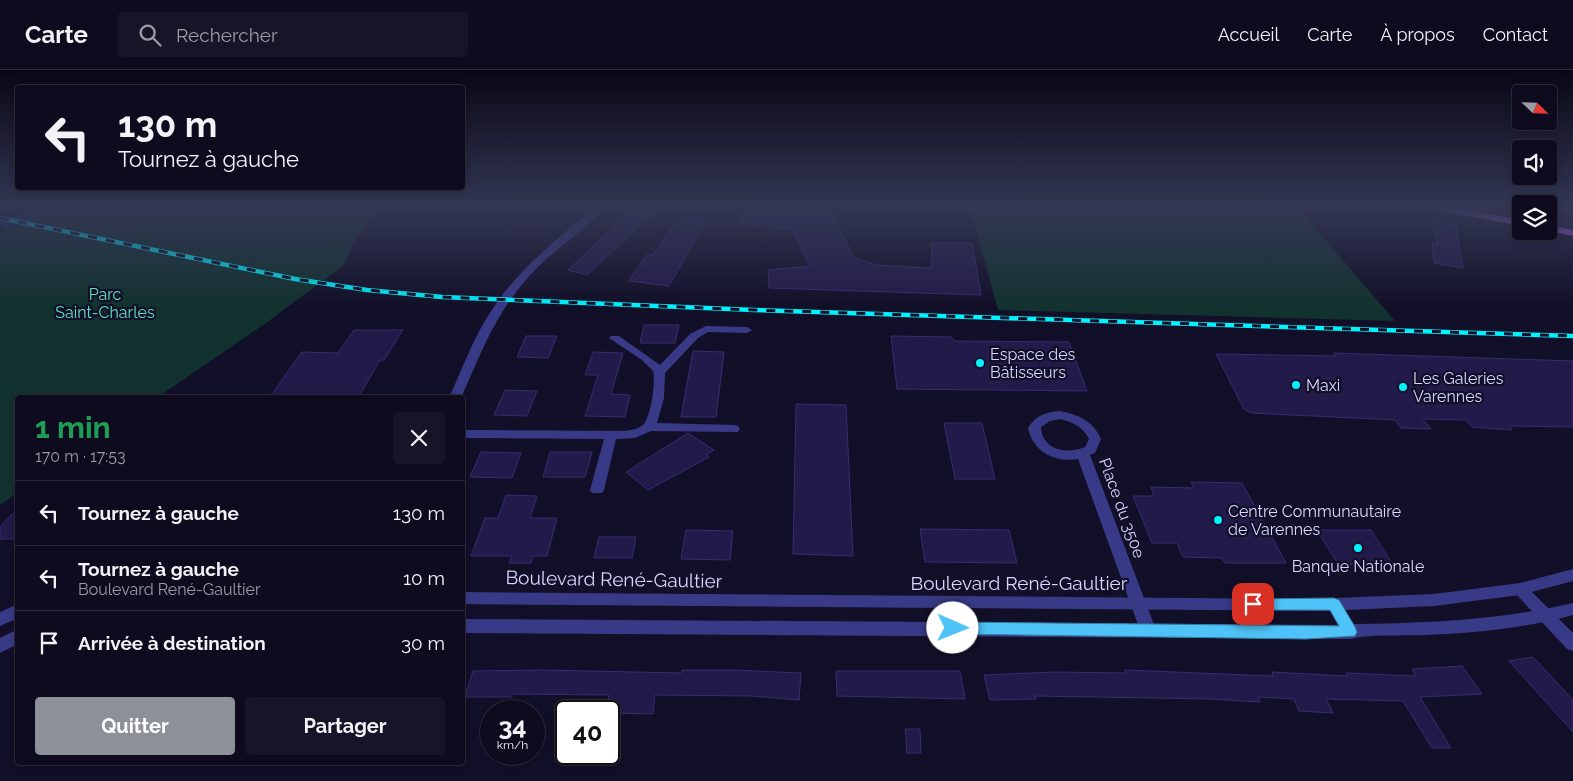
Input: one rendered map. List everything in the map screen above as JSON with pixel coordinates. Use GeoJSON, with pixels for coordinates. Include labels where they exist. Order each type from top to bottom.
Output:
{"type":"FeatureCollection","features":[{"type":"Feature","properties":{"kind":"street"},"geometry":{"type":"LineString","coordinates":[[456,395],[482,337],[507,296],[536,263],[560,242]]}},
{"type":"Feature","properties":{"kind":"street"},"geometry":{"type":"LineString","coordinates":[[660,372],[694,336],[706,329],[747,330]]}},
{"type":"Feature","properties":{"kind":"street"},"geometry":{"type":"LineString","coordinates":[[615,338],[653,364],[660,372],[661,380],[654,416],[648,427]]}},
{"type":"Feature","properties":{"kind":"street","name":"Place du 350e"},"geometry":{"type":"LineString","coordinates":[[1060,415],[1080,420],[1088,426],[1095,438],[1094,445],[1084,454],[1064,455],[1044,448],[1034,435],[1037,422],[1051,416],[1060,415]]}},
{"type":"Feature","properties":{"kind":"street"},"geometry":{"type":"LineString","coordinates":[[465,434],[611,435],[635,433],[648,427],[734,429]]}},
{"type":"Feature","properties":{"kind":"street"},"geometry":{"type":"LineString","coordinates":[[597,490],[611,435]]}},
{"type":"Feature","properties":{"kind":"street","name":"Place du 350e"},"geometry":{"type":"LineString","coordinates":[[1084,454],[1148,630]]}},
{"type":"Feature","properties":{"kind":"street","name":"Boulevard René-Gaultier"},"geometry":{"type":"LineString","coordinates":[[465,598],[949,603],[1334,604],[1434,600],[1520,589],[1573,574]]}},
{"type":"Feature","properties":{"kind":"street"},"geometry":{"type":"LineString","coordinates":[[1520,589],[1573,644]]}},
{"type":"Feature","properties":{"kind":"street"},"geometry":{"type":"LineString","coordinates":[[949,603],[953,628]]}},
{"type":"Feature","properties":{"kind":"street"},"geometry":{"type":"LineString","coordinates":[[1334,604],[1350,632]]}},
{"type":"Feature","properties":{"kind":"street"},"geometry":{"type":"LineString","coordinates":[[465,626],[814,629],[953,628],[1306,633],[1452,628],[1547,616],[1573,609]]}},
{"type":"Feature","properties":{"kind":"street"},"geometry":{"type":"LineString","coordinates":[[0,620],[15,612]]}},
{"type":"Feature","properties":{"kind":"street"},"geometry":{"type":"LineString","coordinates":[[0,646],[15,638]]}},
{"type":"Feature","properties":{"kind":"green space","name":"Parc Saint-Charles"},"geometry":{"type":"Polygon","coordinates":[[[0,242],[354,242],[344,265],[266,323],[161,395],[15,395],[15,494],[0,505],[0,242]]]}},
{"type":"Feature","properties":{"kind":"green space"},"geometry":{"type":"Polygon","coordinates":[[[980,242],[1327,242],[1395,321],[998,310],[980,242]]]}},
{"type":"Feature","properties":{"kind":"building"},"geometry":{"type":"Polygon","coordinates":[[[598,242],[622,242],[587,275],[568,270],[598,242]]]}},
{"type":"Feature","properties":{"kind":"building"},"geometry":{"type":"Polygon","coordinates":[[[662,242],[694,242],[669,286],[629,281],[647,254],[653,255],[662,242]]]}},
{"type":"Feature","properties":{"kind":"building"},"geometry":{"type":"Polygon","coordinates":[[[798,242],[846,242],[854,258],[876,265],[931,268],[932,243],[972,243],[981,295],[769,288],[768,270],[810,266],[798,242]]]}},
{"type":"Feature","properties":{"kind":"building"},"geometry":{"type":"Polygon","coordinates":[[[1437,242],[1459,242],[1463,268],[1434,263],[1432,243],[1438,245],[1437,242]]]}},
{"type":"Feature","properties":{"kind":"building"},"geometry":{"type":"Polygon","coordinates":[[[644,325],[679,325],[675,343],[640,343],[644,325]]]}},
{"type":"Feature","properties":{"kind":"building"},"geometry":{"type":"Polygon","coordinates":[[[354,330],[403,330],[384,360],[380,360],[360,395],[271,395],[302,352],[338,353],[354,330]]]}},
{"type":"Feature","properties":{"kind":"building"},"geometry":{"type":"Polygon","coordinates":[[[526,336],[557,336],[548,358],[517,357],[526,336]]]}},
{"type":"Feature","properties":{"kind":"building","name":"Espace des Bâtisseurs"},"geometry":{"type":"Polygon","coordinates":[[[891,336],[951,337],[954,341],[1069,342],[1087,391],[897,389],[891,336]]]}},
{"type":"Feature","properties":{"kind":"building"},"geometry":{"type":"Polygon","coordinates":[[[693,351],[724,352],[716,417],[681,417],[693,351]]]}},
{"type":"Feature","properties":{"kind":"building"},"geometry":{"type":"Polygon","coordinates":[[[593,352],[623,353],[611,394],[630,395],[625,417],[585,416],[598,375],[585,375],[593,352]]]}},
{"type":"Feature","properties":{"kind":"building","name":"Les Galeries Varennes"},"geometry":{"type":"Polygon","coordinates":[[[1334,353],[1573,361],[1573,427],[1509,426],[1512,430],[1472,427],[1466,420],[1423,419],[1431,429],[1401,428],[1395,420],[1251,413],[1244,409],[1216,354],[1336,356],[1334,353]]]}},
{"type":"Feature","properties":{"kind":"building"},"geometry":{"type":"Polygon","coordinates":[[[505,390],[537,391],[527,416],[494,415],[505,390]]]}},
{"type":"Feature","properties":{"kind":"building"},"geometry":{"type":"Polygon","coordinates":[[[796,404],[846,405],[853,556],[793,554],[796,404]]]}},
{"type":"Feature","properties":{"kind":"building"},"geometry":{"type":"Polygon","coordinates":[[[944,423],[982,423],[995,479],[955,479],[944,423]]]}},
{"type":"Feature","properties":{"kind":"building"},"geometry":{"type":"Polygon","coordinates":[[[688,433],[714,450],[706,455],[709,457],[648,490],[626,472],[688,433]]]}},
{"type":"Feature","properties":{"kind":"building"},"geometry":{"type":"Polygon","coordinates":[[[481,452],[521,453],[512,478],[470,477],[481,452]]]}},
{"type":"Feature","properties":{"kind":"building"},"geometry":{"type":"Polygon","coordinates":[[[550,452],[592,452],[585,477],[543,477],[550,452]]]}},
{"type":"Feature","properties":{"kind":"building"},"geometry":{"type":"Polygon","coordinates":[[[1191,482],[1242,483],[1286,563],[1225,563],[1222,558],[1183,557],[1177,543],[1152,543],[1133,496],[1154,496],[1151,487],[1194,488],[1191,482]]]}},
{"type":"Feature","properties":{"kind":"building"},"geometry":{"type":"Polygon","coordinates":[[[506,495],[537,496],[530,518],[557,518],[547,556],[533,556],[531,563],[509,563],[512,556],[471,556],[485,518],[498,518],[506,495]]]}},
{"type":"Feature","properties":{"kind":"building"},"geometry":{"type":"Polygon","coordinates":[[[15,511],[15,539],[0,539],[0,527],[15,511]]]}},
{"type":"Feature","properties":{"kind":"building"},"geometry":{"type":"Polygon","coordinates":[[[920,529],[1009,530],[1017,563],[925,562],[920,529]]]}},
{"type":"Feature","properties":{"kind":"building"},"geometry":{"type":"Polygon","coordinates":[[[686,530],[733,531],[730,560],[681,559],[686,530]]]}},
{"type":"Feature","properties":{"kind":"building"},"geometry":{"type":"Polygon","coordinates":[[[1317,530],[1371,530],[1393,565],[1338,564],[1317,530]]]}},
{"type":"Feature","properties":{"kind":"building"},"geometry":{"type":"Polygon","coordinates":[[[599,537],[636,537],[632,558],[594,558],[599,537]]]}},
{"type":"Feature","properties":{"kind":"building"},"geometry":{"type":"Polygon","coordinates":[[[1533,657],[1573,700],[1573,732],[1509,661],[1533,657]]]}},
{"type":"Feature","properties":{"kind":"building"},"geometry":{"type":"Polygon","coordinates":[[[1462,666],[1482,694],[1420,697],[1451,748],[1432,748],[1403,701],[1326,699],[1333,713],[1299,711],[1294,699],[1258,697],[1260,702],[1211,699],[1035,696],[1036,699],[990,700],[984,675],[1053,672],[1126,673],[1125,670],[1273,676],[1272,672],[1348,676],[1346,673],[1416,676],[1412,669],[1462,666]]]}},
{"type":"Feature","properties":{"kind":"building"},"geometry":{"type":"Polygon","coordinates":[[[541,670],[681,673],[682,670],[733,670],[801,673],[799,700],[752,696],[655,695],[653,714],[620,713],[620,700],[608,700],[609,695],[512,694],[512,697],[465,697],[473,671],[541,670]]]}},
{"type":"Feature","properties":{"kind":"building"},"geometry":{"type":"Polygon","coordinates":[[[836,671],[960,671],[965,699],[837,696],[836,671]]]}},
{"type":"Feature","properties":{"kind":"building"},"geometry":{"type":"Polygon","coordinates":[[[905,729],[920,729],[921,753],[907,753],[905,729]]]}},
{"type":"Feature","properties":{"kind":"railway"},"geometry":{"type":"LineString","coordinates":[[117,242],[295,279],[367,290],[442,297],[754,310],[1573,336]]}},
{"type":"Feature","properties":{"kind":"place","name":"Espace des Bâtisseurs"},"geometry":{"type":"Point","coordinates":[980,363]}},
{"type":"Feature","properties":{"kind":"place","name":"Maxi"},"geometry":{"type":"Point","coordinates":[1296,385]}},
{"type":"Feature","properties":{"kind":"place","name":"Les Galeries Varennes"},"geometry":{"type":"Point","coordinates":[1403,387]}},
{"type":"Feature","properties":{"kind":"place","name":"Centre Communautaire de Varennes"},"geometry":{"type":"Point","coordinates":[1218,520]}},
{"type":"Feature","properties":{"kind":"place","name":"Banque Nationale"},"geometry":{"type":"Point","coordinates":[1358,548]}},
{"type":"Feature","properties":{"kind":"route"},"geometry":{"type":"LineString","coordinates":[[953,628],[1350,632],[1334,604],[1253,604]]}}]}
